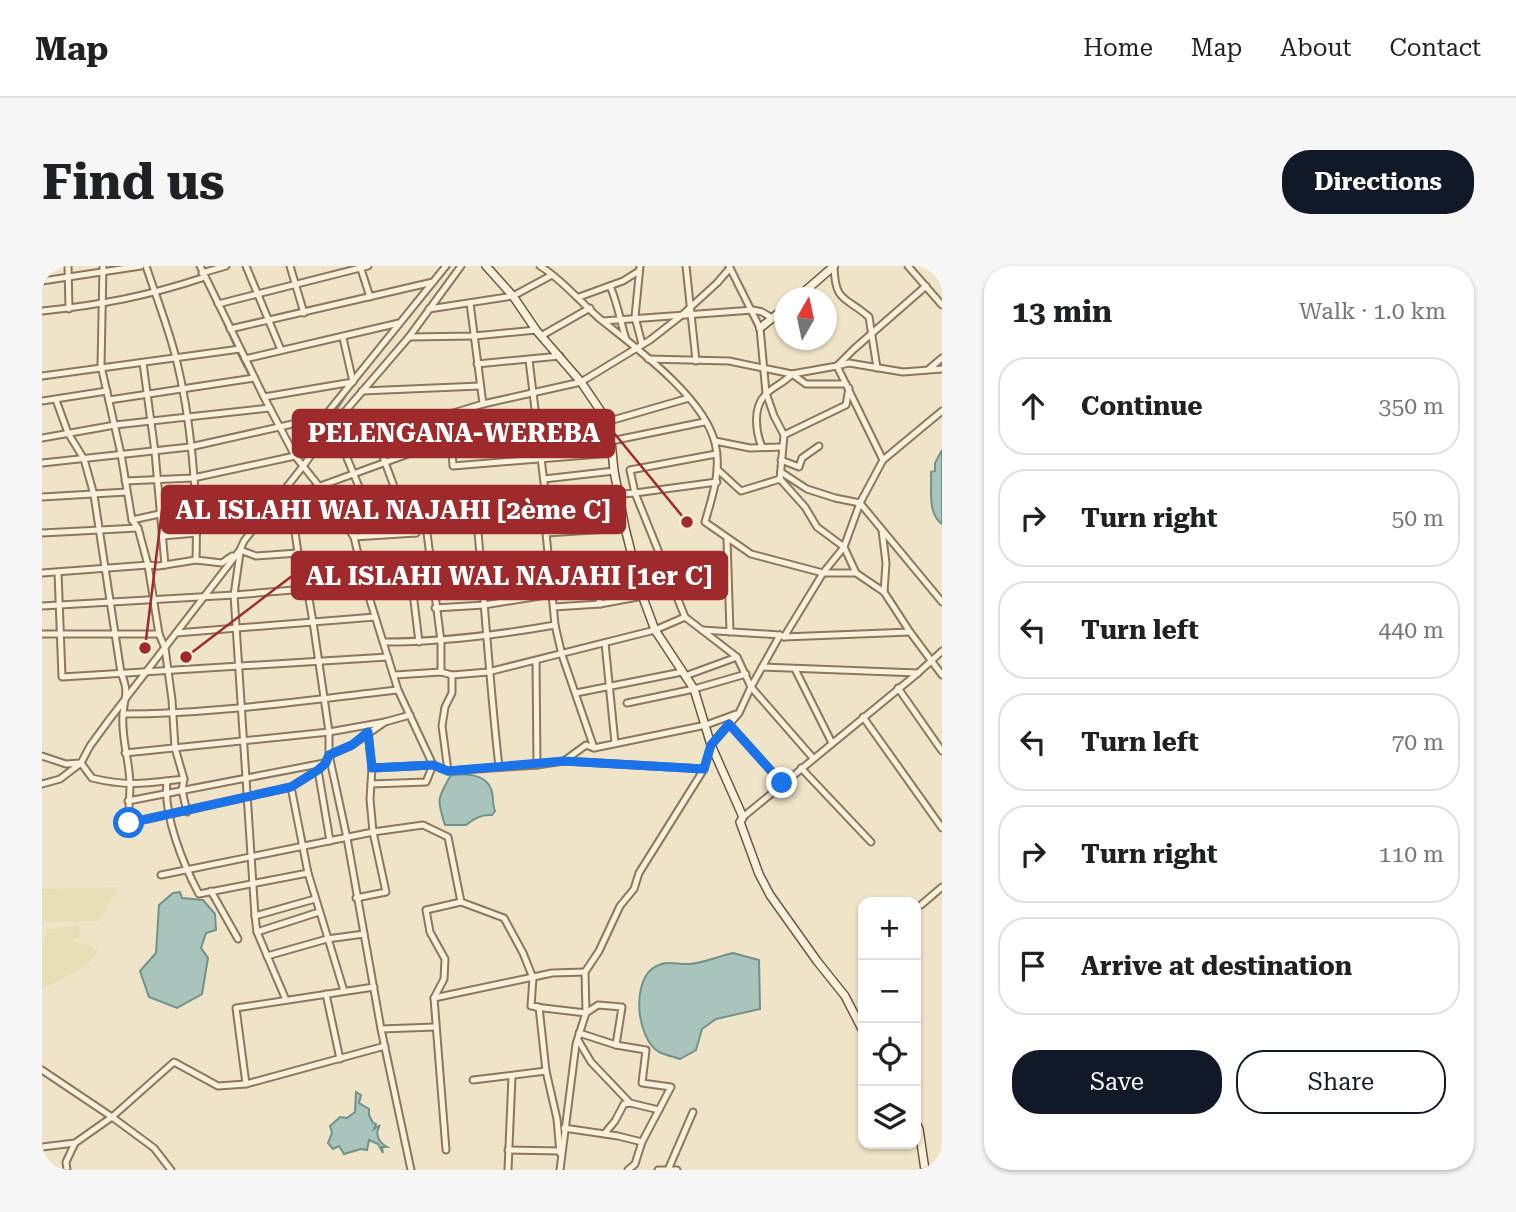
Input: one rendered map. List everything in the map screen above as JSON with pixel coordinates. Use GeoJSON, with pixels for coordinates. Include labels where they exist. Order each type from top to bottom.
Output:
{"type":"FeatureCollection","features":[{"type":"Feature","properties":{"kind":"street"},"geometry":{"type":"LineString","coordinates":[[68,266],[69,309]]}},
{"type":"Feature","properties":{"kind":"street"},"geometry":{"type":"LineString","coordinates":[[42,281],[69,278],[103,268],[144,266],[176,358],[182,389],[196,506],[196,560]]}},
{"type":"Feature","properties":{"kind":"street"},"geometry":{"type":"LineString","coordinates":[[42,312],[103,305],[155,294],[202,272],[226,266]]}},
{"type":"Feature","properties":{"kind":"street"},"geometry":{"type":"LineString","coordinates":[[246,266],[281,350]]}},
{"type":"Feature","properties":{"kind":"street"},"geometry":{"type":"LineString","coordinates":[[290,266],[304,313]]}},
{"type":"Feature","properties":{"kind":"street"},"geometry":{"type":"LineString","coordinates":[[42,463],[190,447],[324,417],[446,266]]}},
{"type":"Feature","properties":{"kind":"street"},"geometry":{"type":"LineString","coordinates":[[42,784],[60,779],[81,763],[90,746],[240,550],[244,541],[362,391],[410,337],[461,266]]}},
{"type":"Feature","properties":{"kind":"street"},"geometry":{"type":"LineString","coordinates":[[486,266],[513,296],[538,333],[581,382],[605,419],[625,528],[642,595],[655,630],[694,690],[711,745],[743,817]]}},
{"type":"Feature","properties":{"kind":"street"},"geometry":{"type":"LineString","coordinates":[[540,266],[626,340],[639,346]]}},
{"type":"Feature","properties":{"kind":"street"},"geometry":{"type":"LineString","coordinates":[[687,266],[696,361]]}},
{"type":"Feature","properties":{"kind":"street"},"geometry":{"type":"LineString","coordinates":[[810,287],[834,266]]}},
{"type":"Feature","properties":{"kind":"street"},"geometry":{"type":"LineString","coordinates":[[834,266],[835,286],[842,299],[869,317],[877,368]]}},
{"type":"Feature","properties":{"kind":"street"},"geometry":{"type":"LineString","coordinates":[[908,266],[942,306]]}},
{"type":"Feature","properties":{"kind":"street"},"geometry":{"type":"LineString","coordinates":[[218,304],[363,267],[370,297]]}},
{"type":"Feature","properties":{"kind":"street"},"geometry":{"type":"LineString","coordinates":[[332,429],[450,414],[581,382],[690,311],[729,267],[760,328],[766,393],[784,435],[780,475],[817,527],[844,547],[856,573],[884,592],[942,675]]}},
{"type":"Feature","properties":{"kind":"street"},"geometry":{"type":"LineString","coordinates":[[103,268],[101,366],[121,454],[132,520],[138,528],[148,565],[159,634],[165,648],[175,748],[184,779],[182,790],[187,811]]}},
{"type":"Feature","properties":{"kind":"street"},"geometry":{"type":"LineString","coordinates":[[579,297],[623,281],[639,269]]}},
{"type":"Feature","properties":{"kind":"street"},"geometry":{"type":"LineString","coordinates":[[639,269],[635,317],[639,346],[648,359],[689,398],[715,441],[717,482],[705,522],[751,554],[823,573],[856,573]]}},
{"type":"Feature","properties":{"kind":"street"},"geometry":{"type":"LineString","coordinates":[[202,272],[295,456],[354,537],[365,584],[398,690],[433,765],[426,782],[372,784]]}},
{"type":"Feature","properties":{"kind":"street"},"geometry":{"type":"LineString","coordinates":[[429,309],[513,296],[552,275]]}},
{"type":"Feature","properties":{"kind":"street"},"geometry":{"type":"LineString","coordinates":[[230,329],[433,282]]}},
{"type":"Feature","properties":{"kind":"street"},"geometry":{"type":"LineString","coordinates":[[610,286],[618,304],[619,319],[626,340]]}},
{"type":"Feature","properties":{"kind":"street"},"geometry":{"type":"LineString","coordinates":[[837,366],[926,286]]}},
{"type":"Feature","properties":{"kind":"street"},"geometry":{"type":"LineString","coordinates":[[470,303],[483,404]]}},
{"type":"Feature","properties":{"kind":"street"},"geometry":{"type":"LineString","coordinates":[[410,337],[538,333],[590,308]]}},
{"type":"Feature","properties":{"kind":"street"},"geometry":{"type":"LineString","coordinates":[[690,311],[762,312],[772,318],[760,328]]}},
{"type":"Feature","properties":{"kind":"street"},"geometry":{"type":"LineString","coordinates":[[603,321],[682,315]]}},
{"type":"Feature","properties":{"kind":"street"},"geometry":{"type":"LineString","coordinates":[[245,359],[399,323]]}},
{"type":"Feature","properties":{"kind":"street"},"geometry":{"type":"LineString","coordinates":[[342,338],[352,382]]}},
{"type":"Feature","properties":{"kind":"street"},"geometry":{"type":"LineString","coordinates":[[42,376],[240,349]]}},
{"type":"Feature","properties":{"kind":"street"},"geometry":{"type":"LineString","coordinates":[[477,364],[560,356]]}},
{"type":"Feature","properties":{"kind":"street"},"geometry":{"type":"LineString","coordinates":[[929,369],[942,358]]}},
{"type":"Feature","properties":{"kind":"street"},"geometry":{"type":"LineString","coordinates":[[648,359],[729,361],[792,374],[849,363],[904,372],[942,369]]}},
{"type":"Feature","properties":{"kind":"street"},"geometry":{"type":"LineString","coordinates":[[529,360],[546,499],[635,493],[717,482]]}},
{"type":"Feature","properties":{"kind":"street"},"geometry":{"type":"LineString","coordinates":[[143,363],[158,479],[165,565]]}},
{"type":"Feature","properties":{"kind":"street"},"geometry":{"type":"LineString","coordinates":[[837,366],[883,460]]}},
{"type":"Feature","properties":{"kind":"street"},"geometry":{"type":"LineString","coordinates":[[792,374],[806,384],[847,386]]}},
{"type":"Feature","properties":{"kind":"street"},"geometry":{"type":"LineString","coordinates":[[762,447],[756,434],[759,403],[766,393],[783,384],[792,374]]}},
{"type":"Feature","properties":{"kind":"street"},"geometry":{"type":"LineString","coordinates":[[109,400],[254,378]]}},
{"type":"Feature","properties":{"kind":"street"},"geometry":{"type":"LineString","coordinates":[[264,397],[352,382]]}},
{"type":"Feature","properties":{"kind":"street"},"geometry":{"type":"LineString","coordinates":[[362,391],[480,386]]}},
{"type":"Feature","properties":{"kind":"street"},"geometry":{"type":"LineString","coordinates":[[784,435],[846,405],[847,386]]}},
{"type":"Feature","properties":{"kind":"street"},"geometry":{"type":"LineString","coordinates":[[42,401],[107,391]]}},
{"type":"Feature","properties":{"kind":"street"},"geometry":{"type":"LineString","coordinates":[[450,427],[605,419],[689,398]]}},
{"type":"Feature","properties":{"kind":"street"},"geometry":{"type":"LineString","coordinates":[[56,400],[68,433],[84,459],[94,495],[121,673],[128,697],[123,714],[130,785],[129,823],[291,787],[318,770],[326,763],[329,755],[352,745],[385,722]]}},
{"type":"Feature","properties":{"kind":"street"},"geometry":{"type":"LineString","coordinates":[[42,438],[115,425],[269,408]]}},
{"type":"Feature","properties":{"kind":"street"},"geometry":{"type":"LineString","coordinates":[[563,1168],[564,1128],[578,1036],[586,1013],[585,972],[599,951],[621,906],[634,888],[639,873],[704,769],[711,745],[739,713],[762,667],[823,573],[844,547],[860,503],[883,460],[942,411]]}},
{"type":"Feature","properties":{"kind":"street"},"geometry":{"type":"LineString","coordinates":[[450,414],[453,466],[612,453]]}},
{"type":"Feature","properties":{"kind":"street"},"geometry":{"type":"LineString","coordinates":[[611,441],[704,422]]}},
{"type":"Feature","properties":{"kind":"street"},"geometry":{"type":"LineString","coordinates":[[332,429],[369,510],[427,492],[426,533],[441,641],[441,672]]}},
{"type":"Feature","properties":{"kind":"street"},"geometry":{"type":"LineString","coordinates":[[715,441],[751,447],[782,447]]}},
{"type":"Feature","properties":{"kind":"street"},"geometry":{"type":"LineString","coordinates":[[379,446],[399,500],[416,533]]}},
{"type":"Feature","properties":{"kind":"street"},"geometry":{"type":"LineString","coordinates":[[781,460],[799,467],[802,458],[819,446]]}},
{"type":"Feature","properties":{"kind":"street"},"geometry":{"type":"LineString","coordinates":[[132,520],[196,506],[290,497],[422,449]]}},
{"type":"Feature","properties":{"kind":"street"},"geometry":{"type":"LineString","coordinates":[[716,454],[630,470],[635,493],[685,617],[737,657],[751,687],[813,758]]}},
{"type":"Feature","properties":{"kind":"street"},"geometry":{"type":"LineString","coordinates":[[125,481],[193,478],[295,456]]}},
{"type":"Feature","properties":{"kind":"street"},"geometry":{"type":"LineString","coordinates":[[716,468],[741,491],[780,475],[807,489],[860,503],[942,602]]}},
{"type":"Feature","properties":{"kind":"street"},"geometry":{"type":"LineString","coordinates":[[544,479],[614,471]]}},
{"type":"Feature","properties":{"kind":"street"},"geometry":{"type":"LineString","coordinates":[[426,509],[545,489]]}},
{"type":"Feature","properties":{"kind":"street"},"geometry":{"type":"LineString","coordinates":[[42,496],[128,492]]}},
{"type":"Feature","properties":{"kind":"street"},"geometry":{"type":"LineString","coordinates":[[290,497],[319,661],[329,755],[411,1170]]}},
{"type":"Feature","properties":{"kind":"street"},"geometry":{"type":"LineString","coordinates":[[475,501],[488,672],[499,767]]}},
{"type":"Feature","properties":{"kind":"street"},"geometry":{"type":"LineString","coordinates":[[42,533],[138,528]]}},
{"type":"Feature","properties":{"kind":"street"},"geometry":{"type":"LineString","coordinates":[[594,748],[562,655],[555,625],[546,533],[625,528]]}},
{"type":"Feature","properties":{"kind":"street"},"geometry":{"type":"LineString","coordinates":[[883,530],[886,563],[884,592]]}},
{"type":"Feature","properties":{"kind":"street"},"geometry":{"type":"LineString","coordinates":[[162,536],[197,533]]}},
{"type":"Feature","properties":{"kind":"street"},"geometry":{"type":"LineString","coordinates":[[354,537],[426,533]]}},
{"type":"Feature","properties":{"kind":"street"},"geometry":{"type":"LineString","coordinates":[[727,539],[730,632]]}},
{"type":"Feature","properties":{"kind":"street"},"geometry":{"type":"LineString","coordinates":[[240,550],[256,556],[298,552]]}},
{"type":"Feature","properties":{"kind":"street"},"geometry":{"type":"LineString","coordinates":[[42,573],[106,570],[196,560],[222,563],[240,550]]}},
{"type":"Feature","properties":{"kind":"street"},"geometry":{"type":"LineString","coordinates":[[240,550],[234,595],[255,916],[257,932],[286,1000]]}},
{"type":"Feature","properties":{"kind":"street"},"geometry":{"type":"LineString","coordinates":[[549,565],[633,560]]}},
{"type":"Feature","properties":{"kind":"street"},"geometry":{"type":"LineString","coordinates":[[590,562],[600,604]]}},
{"type":"Feature","properties":{"kind":"street"},"geometry":{"type":"LineString","coordinates":[[58,572],[62,677],[388,657]]}},
{"type":"Feature","properties":{"kind":"street"},"geometry":{"type":"LineString","coordinates":[[368,592],[433,582],[483,579]]}},
{"type":"Feature","properties":{"kind":"street"},"geometry":{"type":"LineString","coordinates":[[42,606],[365,584]]}},
{"type":"Feature","properties":{"kind":"street"},"geometry":{"type":"LineString","coordinates":[[412,585],[419,642]]}},
{"type":"Feature","properties":{"kind":"street"},"geometry":{"type":"LineString","coordinates":[[554,607],[600,604],[675,590]]}},
{"type":"Feature","properties":{"kind":"street"},"geometry":{"type":"LineString","coordinates":[[435,608],[484,605],[552,594]]}},
{"type":"Feature","properties":{"kind":"street"},"geometry":{"type":"LineString","coordinates":[[176,633],[376,617]]}},
{"type":"Feature","properties":{"kind":"street"},"geometry":{"type":"LineString","coordinates":[[395,674],[441,672],[452,675],[488,672],[655,630],[685,617]]}},
{"type":"Feature","properties":{"kind":"street"},"geometry":{"type":"LineString","coordinates":[[385,642],[486,637],[555,625]]}},
{"type":"Feature","properties":{"kind":"street"},"geometry":{"type":"LineString","coordinates":[[702,630],[782,636],[910,632]]}},
{"type":"Feature","properties":{"kind":"street"},"geometry":{"type":"LineString","coordinates":[[42,634],[159,634]]}},
{"type":"Feature","properties":{"kind":"street"},"geometry":{"type":"LineString","coordinates":[[605,643],[615,743]]}},
{"type":"Feature","properties":{"kind":"street"},"geometry":{"type":"LineString","coordinates":[[859,1023],[845,996],[770,895],[750,852],[740,822],[782,783],[942,651]]}},
{"type":"Feature","properties":{"kind":"street"},"geometry":{"type":"LineString","coordinates":[[576,693],[684,674],[737,657]]}},
{"type":"Feature","properties":{"kind":"street"},"geometry":{"type":"LineString","coordinates":[[536,661],[537,765]]}},
{"type":"Feature","properties":{"kind":"street"},"geometry":{"type":"LineString","coordinates":[[762,667],[918,673]]}},
{"type":"Feature","properties":{"kind":"street"},"geometry":{"type":"LineString","coordinates":[[795,669],[832,743]]}},
{"type":"Feature","properties":{"kind":"street"},"geometry":{"type":"LineString","coordinates":[[627,702],[694,690],[746,674]]}},
{"type":"Feature","properties":{"kind":"street"},"geometry":{"type":"LineString","coordinates":[[448,771],[442,726],[445,707],[452,693],[452,675]]}},
{"type":"Feature","properties":{"kind":"street"},"geometry":{"type":"LineString","coordinates":[[898,688],[942,751]]}},
{"type":"Feature","properties":{"kind":"street"},"geometry":{"type":"LineString","coordinates":[[123,714],[242,709],[398,690]]}},
{"type":"Feature","properties":{"kind":"street"},"geometry":{"type":"LineString","coordinates":[[564,761],[586,745],[594,748],[706,725],[739,713]]}},
{"type":"Feature","properties":{"kind":"street"},"geometry":{"type":"LineString","coordinates":[[125,753],[328,732],[410,715]]}},
{"type":"Feature","properties":{"kind":"street"},"geometry":{"type":"LineString","coordinates":[[863,717],[942,828]]}},
{"type":"Feature","properties":{"kind":"street"},"geometry":{"type":"LineString","coordinates":[[729,724],[782,783]]}},
{"type":"Feature","properties":{"kind":"street"},"geometry":{"type":"LineString","coordinates":[[356,898],[386,892],[373,832],[370,799],[372,768],[368,732]]}},
{"type":"Feature","properties":{"kind":"street"},"geometry":{"type":"LineString","coordinates":[[42,756],[66,764],[81,763]]}},
{"type":"Feature","properties":{"kind":"street"},"geometry":{"type":"LineString","coordinates":[[372,768],[433,765],[448,771],[564,761],[704,769]]}},
{"type":"Feature","properties":{"kind":"street"},"geometry":{"type":"LineString","coordinates":[[81,763],[92,778],[130,785],[184,779]]}},
{"type":"Feature","properties":{"kind":"street"},"geometry":{"type":"LineString","coordinates":[[128,800],[326,763]]}},
{"type":"Feature","properties":{"kind":"street"},"geometry":{"type":"LineString","coordinates":[[801,768],[871,842]]}},
{"type":"Feature","properties":{"kind":"street"},"geometry":{"type":"LineString","coordinates":[[318,770],[330,841]]}},
{"type":"Feature","properties":{"kind":"street"},"geometry":{"type":"LineString","coordinates":[[167,781],[170,815],[187,870],[199,894],[308,873]]}},
{"type":"Feature","properties":{"kind":"street"},"geometry":{"type":"LineString","coordinates":[[291,787],[308,873],[344,991]]}},
{"type":"Feature","properties":{"kind":"street"},"geometry":{"type":"LineString","coordinates":[[161,875],[373,832],[423,825],[448,837],[461,902]]}},
{"type":"Feature","properties":{"kind":"street"},"geometry":{"type":"LineString","coordinates":[[921,905],[942,887]]}},
{"type":"Feature","properties":{"kind":"street"},"geometry":{"type":"LineString","coordinates":[[211,891],[238,939]]}},
{"type":"Feature","properties":{"kind":"street"},"geometry":{"type":"LineString","coordinates":[[255,916],[315,899]]}},
{"type":"Feature","properties":{"kind":"street"},"geometry":{"type":"LineString","coordinates":[[446,1150],[434,998],[444,979],[445,959],[430,932],[426,910],[461,902],[504,918],[533,978],[531,1006]]}},
{"type":"Feature","properties":{"kind":"street"},"geometry":{"type":"LineString","coordinates":[[257,932],[319,912]]}},
{"type":"Feature","properties":{"kind":"street"},"geometry":{"type":"LineString","coordinates":[[267,956],[327,939],[364,934]]}},
{"type":"Feature","properties":{"kind":"street"},"geometry":{"type":"LineString","coordinates":[[434,998],[552,973],[585,972]]}},
{"type":"Feature","properties":{"kind":"street"},"geometry":{"type":"LineString","coordinates":[[246,1084],[236,1008],[374,987]]}},
{"type":"Feature","properties":{"kind":"street"},"geometry":{"type":"LineString","coordinates":[[326,994],[340,1059]]}},
{"type":"Feature","properties":{"kind":"street"},"geometry":{"type":"LineString","coordinates":[[531,1006],[586,1013],[598,1005],[622,1007],[615,1045]]}},
{"type":"Feature","properties":{"kind":"street"},"geometry":{"type":"LineString","coordinates":[[531,1006],[539,1007],[546,1071],[557,1119],[563,1168]]}},
{"type":"Feature","properties":{"kind":"street"},"geometry":{"type":"LineString","coordinates":[[381,1029],[435,1027]]}},
{"type":"Feature","properties":{"kind":"street"},"geometry":{"type":"LineString","coordinates":[[578,1036],[646,1050],[642,1083],[671,1087],[642,1142],[635,1164],[628,1170]]}},
{"type":"Feature","properties":{"kind":"street"},"geometry":{"type":"LineString","coordinates":[[578,1036],[591,1062],[631,1103]]}},
{"type":"Feature","properties":{"kind":"street"},"geometry":{"type":"LineString","coordinates":[[67,1170],[66,1162],[75,1143],[112,1116],[174,1062],[218,1086],[246,1084],[385,1046]]}},
{"type":"Feature","properties":{"kind":"street"},"geometry":{"type":"LineString","coordinates":[[42,1070],[112,1116],[154,1148],[171,1170]]}},
{"type":"Feature","properties":{"kind":"street"},"geometry":{"type":"LineString","coordinates":[[473,1080],[546,1071]]}},
{"type":"Feature","properties":{"kind":"street"},"geometry":{"type":"LineString","coordinates":[[508,1170],[512,1076]]}},
{"type":"Feature","properties":{"kind":"street"},"geometry":{"type":"LineString","coordinates":[[605,1133],[624,1104],[631,1103],[659,1110]]}},
{"type":"Feature","properties":{"kind":"street"},"geometry":{"type":"LineString","coordinates":[[668,1170],[693,1112]]}},
{"type":"Feature","properties":{"kind":"street"},"geometry":{"type":"LineString","coordinates":[[564,1128],[605,1133],[642,1142]]}},
{"type":"Feature","properties":{"kind":"street"},"geometry":{"type":"LineString","coordinates":[[42,1147],[75,1143]]}},
{"type":"Feature","properties":{"kind":"street"},"geometry":{"type":"LineString","coordinates":[[921,1143],[925,1170]]}},
{"type":"Feature","properties":{"kind":"street"},"geometry":{"type":"LineString","coordinates":[[508,1150],[560,1151]]}},
{"type":"Feature","properties":{"kind":"street"},"geometry":{"type":"LineString","coordinates":[[658,1170],[677,1170]]}},
{"type":"Feature","properties":{"kind":"shaded area"},"geometry":{"type":"Polygon","coordinates":[[[118,887],[99,921],[42,922],[42,889],[118,887]]]}},
{"type":"Feature","properties":{"kind":"shaded area"},"geometry":{"type":"Polygon","coordinates":[[[79,925],[80,939],[73,939],[75,943],[88,944],[98,951],[87,965],[42,989],[42,941],[44,942],[47,930],[79,925]]]}},
{"type":"Feature","properties":{"kind":"water"},"geometry":{"type":"Polygon","coordinates":[[[942,450],[942,524],[932,507],[931,472],[935,471],[935,463],[942,450]]]}},
{"type":"Feature","properties":{"kind":"water"},"geometry":{"type":"Polygon","coordinates":[[[451,775],[474,776],[484,780],[492,792],[495,811],[492,815],[481,816],[466,825],[445,825],[440,798],[451,775]]]}},
{"type":"Feature","properties":{"kind":"water"},"geometry":{"type":"Polygon","coordinates":[[[180,892],[182,898],[203,900],[215,914],[216,930],[206,933],[201,948],[208,958],[202,994],[177,1008],[149,997],[140,971],[156,953],[159,905],[173,893],[180,892]]]}},
{"type":"Feature","properties":{"kind":"water"},"geometry":{"type":"Polygon","coordinates":[[[733,953],[759,960],[760,1009],[716,1019],[702,1029],[696,1050],[680,1059],[659,1052],[646,1036],[642,1024],[639,998],[646,976],[653,968],[662,964],[695,963],[733,953]]]}},
{"type":"Feature","properties":{"kind":"water"},"geometry":{"type":"Polygon","coordinates":[[[356,1092],[361,1095],[359,1103],[369,1109],[369,1115],[376,1124],[374,1129],[380,1125],[378,1137],[387,1147],[382,1147],[383,1153],[378,1144],[369,1140],[367,1150],[344,1154],[339,1146],[333,1149],[328,1143],[332,1133],[330,1126],[340,1117],[347,1118],[355,1112],[356,1092]]]}},
{"type":"Feature","properties":{"kind":"waterway"},"geometry":{"type":"LineString","coordinates":[[210,292],[235,347]]}},
{"type":"Feature","properties":{"kind":"waterway"},"geometry":{"type":"LineString","coordinates":[[237,352],[249,375]]}},
{"type":"Feature","properties":{"kind":"waterway"},"geometry":{"type":"LineString","coordinates":[[252,380],[264,403]]}},
{"type":"Feature","properties":{"kind":"waterway"},"geometry":{"type":"LineString","coordinates":[[308,455],[352,386]]}},
{"type":"Feature","properties":{"kind":"waterway"},"geometry":{"type":"LineString","coordinates":[[294,449],[303,461]]}},
{"type":"Feature","properties":{"kind":"place","name":"PELENGANA-WEREBA"},"geometry":{"type":"Point","coordinates":[687,522]}},
{"type":"Feature","properties":{"kind":"place","name":"AL ISLAHI WAL NAJAHI [2ème C]"},"geometry":{"type":"Point","coordinates":[145,648]}},
{"type":"Feature","properties":{"kind":"place","name":"AL ISLAHI WAL NAJAHI [1er C]"},"geometry":{"type":"Point","coordinates":[186,657]}},
{"type":"Feature","properties":{"kind":"route"},"geometry":{"type":"LineString","coordinates":[[129,823],[291,787],[318,770],[326,763],[329,755],[352,745],[368,732],[372,768],[433,765],[448,771],[564,761],[704,769],[711,745],[729,724],[782,783]]}}]}
